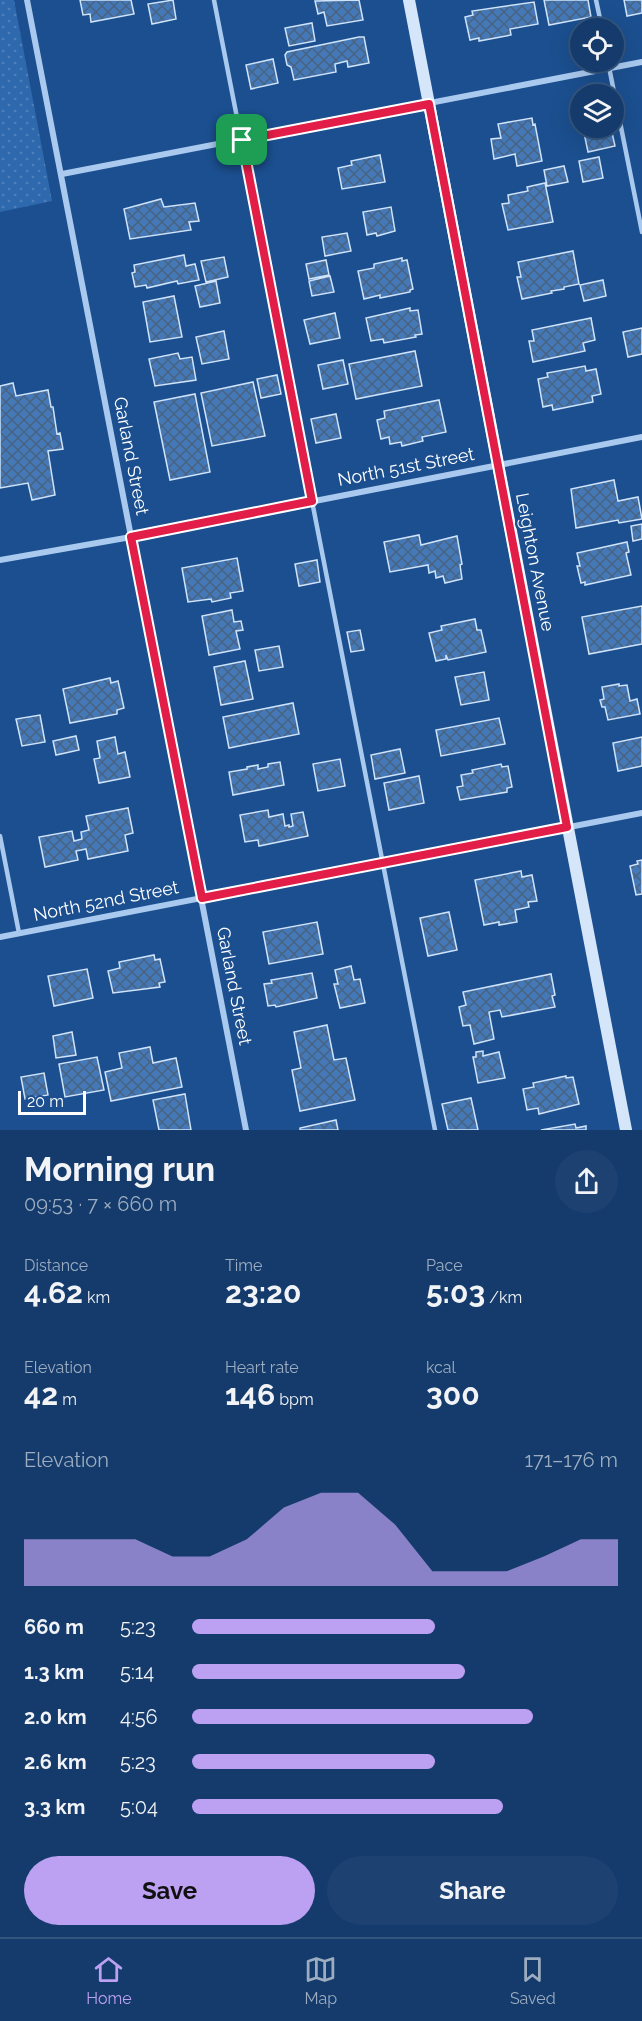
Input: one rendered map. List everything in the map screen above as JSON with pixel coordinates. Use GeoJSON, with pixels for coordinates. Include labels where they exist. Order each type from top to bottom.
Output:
{"type":"FeatureCollection","features":[{"type":"Feature","properties":{"kind":"street","name":"Garland Street"},"geometry":{"type":"LineString","coordinates":[[27,0],[246,1130]]}},
{"type":"Feature","properties":{"kind":"street","name":"Leighton Avenue"},"geometry":{"type":"LineString","coordinates":[[409,0],[626,1130]]}},
{"type":"Feature","properties":{"kind":"street"},"geometry":{"type":"LineString","coordinates":[[624,64],[642,62]]}},
{"type":"Feature","properties":{"kind":"street"},"geometry":{"type":"LineString","coordinates":[[62,174],[429,104],[577,72]]}},
{"type":"Feature","properties":{"kind":"street","name":"North 51st Street"},"geometry":{"type":"LineString","coordinates":[[0,560],[131,537],[498,464],[642,438]]}},
{"type":"Feature","properties":{"kind":"street","name":"North 52nd Street"},"geometry":{"type":"LineString","coordinates":[[0,937],[642,813]]}},
{"type":"Feature","properties":{"kind":"lane"},"geometry":{"type":"LineString","coordinates":[[214,0],[435,1130]]}},
{"type":"Feature","properties":{"kind":"lane"},"geometry":{"type":"LineString","coordinates":[[596,0],[600,18]]}},
{"type":"Feature","properties":{"kind":"lane"},"geometry":{"type":"LineString","coordinates":[[610,72],[642,232]]}},
{"type":"Feature","properties":{"kind":"lane"},"geometry":{"type":"LineString","coordinates":[[0,836],[19,933]]}},
{"type":"Feature","properties":{"kind":"shaded area"},"geometry":{"type":"Polygon","coordinates":[[[0,0],[14,0],[52,201],[0,212],[0,0]]]}},
{"type":"Feature","properties":{"kind":"building"},"geometry":{"type":"Polygon","coordinates":[[[80,0],[131,0],[134,14],[91,22],[90,14],[83,15],[80,0]]]}},
{"type":"Feature","properties":{"kind":"building"},"geometry":{"type":"Polygon","coordinates":[[[173,0],[176,19],[152,24],[148,4],[173,0]]]}},
{"type":"Feature","properties":{"kind":"building"},"geometry":{"type":"Polygon","coordinates":[[[359,0],[363,20],[327,26],[324,12],[318,14],[315,1],[359,0]]]}},
{"type":"Feature","properties":{"kind":"building"},"geometry":{"type":"Polygon","coordinates":[[[544,0],[588,0],[591,17],[570,18],[570,21],[549,25],[544,0]]]}},
{"type":"Feature","properties":{"kind":"building"},"geometry":{"type":"Polygon","coordinates":[[[624,0],[642,0],[642,13],[627,16],[624,0]]]}},
{"type":"Feature","properties":{"kind":"building"},"geometry":{"type":"Polygon","coordinates":[[[534,2],[538,24],[510,29],[511,35],[479,41],[479,38],[470,40],[465,17],[473,15],[472,11],[534,2]]]}},
{"type":"Feature","properties":{"kind":"building"},"geometry":{"type":"Polygon","coordinates":[[[312,23],[315,41],[289,46],[285,28],[312,23]]]}},
{"type":"Feature","properties":{"kind":"building"},"geometry":{"type":"Polygon","coordinates":[[[364,37],[369,63],[348,67],[347,61],[335,64],[336,72],[294,80],[291,67],[287,65],[285,55],[287,52],[364,37]]]}},
{"type":"Feature","properties":{"kind":"building"},"geometry":{"type":"Polygon","coordinates":[[[273,59],[278,83],[251,89],[246,65],[273,59]]]}},
{"type":"Feature","properties":{"kind":"building"},"geometry":{"type":"Polygon","coordinates":[[[532,118],[542,161],[517,166],[515,154],[494,159],[491,139],[501,138],[498,124],[532,118]]]}},
{"type":"Feature","properties":{"kind":"building"},"geometry":{"type":"Polygon","coordinates":[[[585,138],[613,138],[615,146],[588,152],[585,138]]]}},
{"type":"Feature","properties":{"kind":"building"},"geometry":{"type":"Polygon","coordinates":[[[380,155],[385,182],[342,189],[338,168],[352,165],[351,161],[380,155]]]}},
{"type":"Feature","properties":{"kind":"building"},"geometry":{"type":"Polygon","coordinates":[[[599,157],[603,178],[583,182],[579,161],[599,157]]]}},
{"type":"Feature","properties":{"kind":"building"},"geometry":{"type":"Polygon","coordinates":[[[564,166],[568,182],[547,186],[544,170],[564,166]]]}},
{"type":"Feature","properties":{"kind":"building"},"geometry":{"type":"Polygon","coordinates":[[[545,183],[553,222],[508,230],[502,204],[509,203],[508,195],[528,191],[527,187],[545,183]]]}},
{"type":"Feature","properties":{"kind":"building"},"geometry":{"type":"Polygon","coordinates":[[[161,199],[164,207],[195,203],[199,221],[189,222],[191,230],[130,239],[124,209],[161,199]]]}},
{"type":"Feature","properties":{"kind":"building"},"geometry":{"type":"Polygon","coordinates":[[[391,207],[395,231],[377,236],[376,233],[367,235],[363,212],[391,207]]]}},
{"type":"Feature","properties":{"kind":"building"},"geometry":{"type":"Polygon","coordinates":[[[347,233],[351,251],[325,256],[322,237],[347,233]]]}},
{"type":"Feature","properties":{"kind":"building"},"geometry":{"type":"Polygon","coordinates":[[[573,251],[579,284],[551,291],[552,293],[522,299],[517,277],[521,277],[518,262],[573,251]]]}},
{"type":"Feature","properties":{"kind":"building"},"geometry":{"type":"Polygon","coordinates":[[[184,255],[186,266],[195,264],[199,280],[178,284],[177,281],[147,288],[146,285],[135,287],[132,273],[135,272],[134,265],[184,255]]]}},
{"type":"Feature","properties":{"kind":"building"},"geometry":{"type":"Polygon","coordinates":[[[224,257],[228,277],[206,282],[201,261],[224,257]]]}},
{"type":"Feature","properties":{"kind":"building"},"geometry":{"type":"Polygon","coordinates":[[[402,258],[402,261],[407,260],[413,289],[410,292],[364,299],[358,271],[374,268],[374,264],[402,258]]]}},
{"type":"Feature","properties":{"kind":"building"},"geometry":{"type":"Polygon","coordinates":[[[326,260],[329,275],[309,279],[306,264],[326,260]]]}},
{"type":"Feature","properties":{"kind":"building"},"geometry":{"type":"Polygon","coordinates":[[[330,276],[334,292],[312,296],[309,281],[330,276]]]}},
{"type":"Feature","properties":{"kind":"building"},"geometry":{"type":"Polygon","coordinates":[[[603,280],[606,296],[584,301],[580,285],[603,280]]]}},
{"type":"Feature","properties":{"kind":"building"},"geometry":{"type":"Polygon","coordinates":[[[216,281],[220,303],[200,307],[195,286],[216,281]]]}},
{"type":"Feature","properties":{"kind":"building"},"geometry":{"type":"Polygon","coordinates":[[[174,296],[182,337],[150,342],[143,302],[174,296]]]}},
{"type":"Feature","properties":{"kind":"building"},"geometry":{"type":"Polygon","coordinates":[[[410,308],[410,311],[418,310],[422,334],[384,343],[383,339],[371,341],[366,318],[410,308]]]}},
{"type":"Feature","properties":{"kind":"building"},"geometry":{"type":"Polygon","coordinates":[[[335,313],[340,338],[310,344],[304,320],[335,313]]]}},
{"type":"Feature","properties":{"kind":"building"},"geometry":{"type":"Polygon","coordinates":[[[591,318],[595,340],[583,343],[585,351],[533,362],[529,341],[534,341],[532,330],[591,318]]]}},
{"type":"Feature","properties":{"kind":"building"},"geometry":{"type":"Polygon","coordinates":[[[642,328],[642,354],[628,357],[623,332],[642,328]]]}},
{"type":"Feature","properties":{"kind":"building"},"geometry":{"type":"Polygon","coordinates":[[[224,331],[229,359],[202,364],[196,337],[224,331]]]}},
{"type":"Feature","properties":{"kind":"building"},"geometry":{"type":"Polygon","coordinates":[[[415,351],[422,386],[356,399],[349,364],[415,351]]]}},
{"type":"Feature","properties":{"kind":"building"},"geometry":{"type":"Polygon","coordinates":[[[178,353],[180,359],[192,357],[196,380],[155,386],[149,359],[178,353]]]}},
{"type":"Feature","properties":{"kind":"building"},"geometry":{"type":"Polygon","coordinates":[[[343,360],[348,384],[323,389],[318,365],[343,360]]]}},
{"type":"Feature","properties":{"kind":"building"},"geometry":{"type":"Polygon","coordinates":[[[585,366],[586,371],[596,369],[601,394],[592,396],[593,402],[553,410],[552,405],[543,407],[538,379],[548,377],[547,373],[585,366]]]}},
{"type":"Feature","properties":{"kind":"building"},"geometry":{"type":"Polygon","coordinates":[[[277,375],[281,394],[261,398],[257,379],[277,375]]]}},
{"type":"Feature","properties":{"kind":"building"},"geometry":{"type":"Polygon","coordinates":[[[253,382],[265,436],[212,446],[201,393],[253,382]]]}},
{"type":"Feature","properties":{"kind":"building"},"geometry":{"type":"Polygon","coordinates":[[[13,383],[16,396],[48,390],[57,434],[60,433],[63,449],[48,451],[55,495],[32,500],[28,483],[0,488],[0,386],[13,383]]]}},
{"type":"Feature","properties":{"kind":"building"},"geometry":{"type":"Polygon","coordinates":[[[195,394],[210,472],[170,480],[154,402],[195,394]]]}},
{"type":"Feature","properties":{"kind":"building"},"geometry":{"type":"Polygon","coordinates":[[[439,400],[446,432],[422,437],[423,441],[402,446],[401,442],[390,444],[389,437],[381,439],[377,420],[385,418],[384,411],[439,400]]]}},
{"type":"Feature","properties":{"kind":"building"},"geometry":{"type":"Polygon","coordinates":[[[336,414],[341,438],[316,443],[311,419],[336,414]]]}},
{"type":"Feature","properties":{"kind":"building"},"geometry":{"type":"Polygon","coordinates":[[[614,480],[618,501],[638,497],[642,519],[619,523],[618,520],[576,528],[571,489],[614,480]]]}},
{"type":"Feature","properties":{"kind":"building"},"geometry":{"type":"Polygon","coordinates":[[[642,524],[642,539],[633,541],[631,526],[642,524]]]}},
{"type":"Feature","properties":{"kind":"building"},"geometry":{"type":"Polygon","coordinates":[[[419,535],[421,545],[457,536],[462,579],[445,583],[443,576],[436,578],[435,571],[429,573],[428,565],[390,572],[384,542],[419,535]]]}},
{"type":"Feature","properties":{"kind":"building"},"geometry":{"type":"Polygon","coordinates":[[[627,542],[629,552],[626,553],[631,575],[585,585],[585,582],[581,583],[577,553],[627,542]]]}},
{"type":"Feature","properties":{"kind":"building"},"geometry":{"type":"Polygon","coordinates":[[[237,558],[243,591],[230,593],[231,598],[212,602],[211,599],[188,602],[182,568],[237,558]]]}},
{"type":"Feature","properties":{"kind":"building"},"geometry":{"type":"Polygon","coordinates":[[[317,560],[320,582],[299,586],[295,564],[317,560]]]}},
{"type":"Feature","properties":{"kind":"building"},"geometry":{"type":"Polygon","coordinates":[[[642,606],[642,644],[589,654],[582,617],[642,606]]]}},
{"type":"Feature","properties":{"kind":"building"},"geometry":{"type":"Polygon","coordinates":[[[232,610],[234,622],[241,621],[243,630],[236,631],[240,649],[209,655],[202,616],[232,610]]]}},
{"type":"Feature","properties":{"kind":"building"},"geometry":{"type":"Polygon","coordinates":[[[475,619],[477,630],[481,630],[486,652],[448,660],[446,655],[446,659],[436,661],[429,633],[442,630],[441,626],[475,619]]]}},
{"type":"Feature","properties":{"kind":"building"},"geometry":{"type":"Polygon","coordinates":[[[360,630],[364,650],[351,652],[347,632],[360,630]]]}},
{"type":"Feature","properties":{"kind":"building"},"geometry":{"type":"Polygon","coordinates":[[[279,646],[283,667],[259,671],[255,650],[279,646]]]}},
{"type":"Feature","properties":{"kind":"building"},"geometry":{"type":"Polygon","coordinates":[[[245,661],[253,699],[221,705],[214,667],[245,661]]]}},
{"type":"Feature","properties":{"kind":"building"},"geometry":{"type":"Polygon","coordinates":[[[484,672],[489,700],[461,705],[455,677],[484,672]]]}},
{"type":"Feature","properties":{"kind":"building"},"geometry":{"type":"Polygon","coordinates":[[[110,678],[111,683],[118,681],[124,708],[117,710],[117,714],[70,723],[63,689],[110,678]]]}},
{"type":"Feature","properties":{"kind":"building"},"geometry":{"type":"Polygon","coordinates":[[[619,684],[619,686],[627,685],[630,701],[637,699],[640,714],[608,720],[605,707],[602,707],[600,700],[604,699],[602,687],[619,684]]]}},
{"type":"Feature","properties":{"kind":"building"},"geometry":{"type":"Polygon","coordinates":[[[293,703],[299,734],[229,748],[223,717],[293,703]]]}},
{"type":"Feature","properties":{"kind":"building"},"geometry":{"type":"Polygon","coordinates":[[[40,715],[45,742],[22,746],[16,719],[40,715]]]}},
{"type":"Feature","properties":{"kind":"building"},"geometry":{"type":"Polygon","coordinates":[[[499,718],[505,744],[441,756],[436,730],[499,718]]]}},
{"type":"Feature","properties":{"kind":"building"},"geometry":{"type":"Polygon","coordinates":[[[76,736],[79,750],[56,755],[53,741],[76,736]]]}},
{"type":"Feature","properties":{"kind":"building"},"geometry":{"type":"Polygon","coordinates":[[[115,737],[118,754],[125,752],[130,777],[99,783],[94,759],[100,758],[97,741],[115,737]]]}},
{"type":"Feature","properties":{"kind":"building"},"geometry":{"type":"Polygon","coordinates":[[[642,737],[642,766],[618,771],[613,743],[642,737]]]}},
{"type":"Feature","properties":{"kind":"building"},"geometry":{"type":"Polygon","coordinates":[[[400,749],[405,773],[375,779],[371,755],[400,749]]]}},
{"type":"Feature","properties":{"kind":"building"},"geometry":{"type":"Polygon","coordinates":[[[340,759],[345,786],[318,791],[313,764],[340,759]]]}},
{"type":"Feature","properties":{"kind":"building"},"geometry":{"type":"Polygon","coordinates":[[[280,762],[284,785],[233,795],[229,772],[258,765],[258,769],[280,762]]]}},
{"type":"Feature","properties":{"kind":"building"},"geometry":{"type":"Polygon","coordinates":[[[501,764],[502,767],[508,766],[512,787],[507,788],[507,792],[460,800],[457,787],[463,786],[461,775],[473,773],[472,770],[501,764]]]}},
{"type":"Feature","properties":{"kind":"building"},"geometry":{"type":"Polygon","coordinates":[[[419,776],[424,803],[389,810],[384,783],[419,776]]]}},
{"type":"Feature","properties":{"kind":"building"},"geometry":{"type":"Polygon","coordinates":[[[128,808],[133,833],[125,835],[128,851],[88,859],[86,849],[76,851],[78,860],[45,867],[39,837],[72,831],[74,841],[82,839],[81,832],[89,830],[86,816],[128,808]]]}},
{"type":"Feature","properties":{"kind":"building"},"geometry":{"type":"Polygon","coordinates":[[[268,810],[269,817],[283,814],[285,826],[289,825],[289,827],[293,826],[291,814],[303,812],[308,836],[259,846],[258,840],[245,842],[240,815],[268,810]]]}},
{"type":"Feature","properties":{"kind":"building"},"geometry":{"type":"Polygon","coordinates":[[[642,860],[642,894],[636,895],[630,866],[642,860]]]}},
{"type":"Feature","properties":{"kind":"building"},"geometry":{"type":"Polygon","coordinates":[[[521,871],[522,877],[532,875],[537,901],[528,902],[529,907],[515,910],[517,922],[484,925],[475,880],[521,871]]]}},
{"type":"Feature","properties":{"kind":"building"},"geometry":{"type":"Polygon","coordinates":[[[449,912],[457,950],[428,956],[420,918],[449,912]]]}},
{"type":"Feature","properties":{"kind":"building"},"geometry":{"type":"Polygon","coordinates":[[[317,922],[323,954],[269,964],[263,932],[317,922]]]}},
{"type":"Feature","properties":{"kind":"building"},"geometry":{"type":"Polygon","coordinates":[[[154,955],[155,960],[160,959],[165,982],[159,983],[160,987],[113,993],[108,971],[120,968],[119,962],[154,955]]]}},
{"type":"Feature","properties":{"kind":"building"},"geometry":{"type":"Polygon","coordinates":[[[351,966],[354,980],[360,979],[365,1003],[340,1008],[334,984],[338,984],[335,970],[351,966]]]}},
{"type":"Feature","properties":{"kind":"building"},"geometry":{"type":"Polygon","coordinates":[[[87,969],[93,998],[54,1006],[48,976],[87,969]]]}},
{"type":"Feature","properties":{"kind":"building"},"geometry":{"type":"Polygon","coordinates":[[[312,973],[317,998],[276,1007],[275,1005],[268,1006],[264,984],[272,983],[271,980],[312,973]]]}},
{"type":"Feature","properties":{"kind":"building"},"geometry":{"type":"Polygon","coordinates":[[[551,974],[555,1007],[502,1017],[500,1010],[489,1012],[494,1039],[474,1044],[470,1025],[463,1026],[459,1007],[466,1005],[463,992],[551,974]]]}},
{"type":"Feature","properties":{"kind":"building"},"geometry":{"type":"Polygon","coordinates":[[[327,1025],[334,1060],[346,1058],[355,1100],[300,1111],[292,1070],[301,1068],[294,1032],[327,1025]]]}},
{"type":"Feature","properties":{"kind":"building"},"geometry":{"type":"Polygon","coordinates":[[[72,1032],[76,1055],[56,1058],[53,1036],[72,1032]]]}},
{"type":"Feature","properties":{"kind":"building"},"geometry":{"type":"Polygon","coordinates":[[[150,1047],[153,1063],[176,1058],[182,1087],[111,1101],[105,1072],[122,1068],[119,1053],[150,1047]]]}},
{"type":"Feature","properties":{"kind":"building"},"geometry":{"type":"Polygon","coordinates":[[[483,1051],[483,1056],[499,1052],[505,1078],[478,1083],[473,1057],[476,1057],[476,1052],[483,1051]]]}},
{"type":"Feature","properties":{"kind":"building"},"geometry":{"type":"Polygon","coordinates":[[[97,1057],[104,1090],[65,1097],[59,1064],[97,1057]]]}},
{"type":"Feature","properties":{"kind":"building"},"geometry":{"type":"Polygon","coordinates":[[[44,1073],[48,1095],[25,1099],[21,1077],[44,1073]]]}},
{"type":"Feature","properties":{"kind":"building"},"geometry":{"type":"Polygon","coordinates":[[[566,1076],[566,1078],[573,1077],[579,1104],[539,1114],[538,1108],[527,1110],[523,1089],[534,1087],[533,1083],[566,1076]]]}},
{"type":"Feature","properties":{"kind":"building"},"geometry":{"type":"Polygon","coordinates":[[[185,1094],[191,1130],[159,1130],[153,1100],[185,1094]]]}},
{"type":"Feature","properties":{"kind":"building"},"geometry":{"type":"Polygon","coordinates":[[[471,1098],[478,1130],[448,1130],[442,1104],[471,1098]]]}},
{"type":"Feature","properties":{"kind":"building"},"geometry":{"type":"Polygon","coordinates":[[[336,1120],[338,1130],[300,1130],[300,1128],[336,1120]]]}},
{"type":"Feature","properties":{"kind":"building"},"geometry":{"type":"Polygon","coordinates":[[[575,1124],[576,1128],[586,1126],[586,1130],[541,1130],[575,1124]]]}},
{"type":"Feature","properties":{"kind":"route"},"geometry":{"type":"LineString","coordinates":[[429,104],[567,827],[202,898],[131,537],[312,501],[242,140],[429,104]]}}]}
